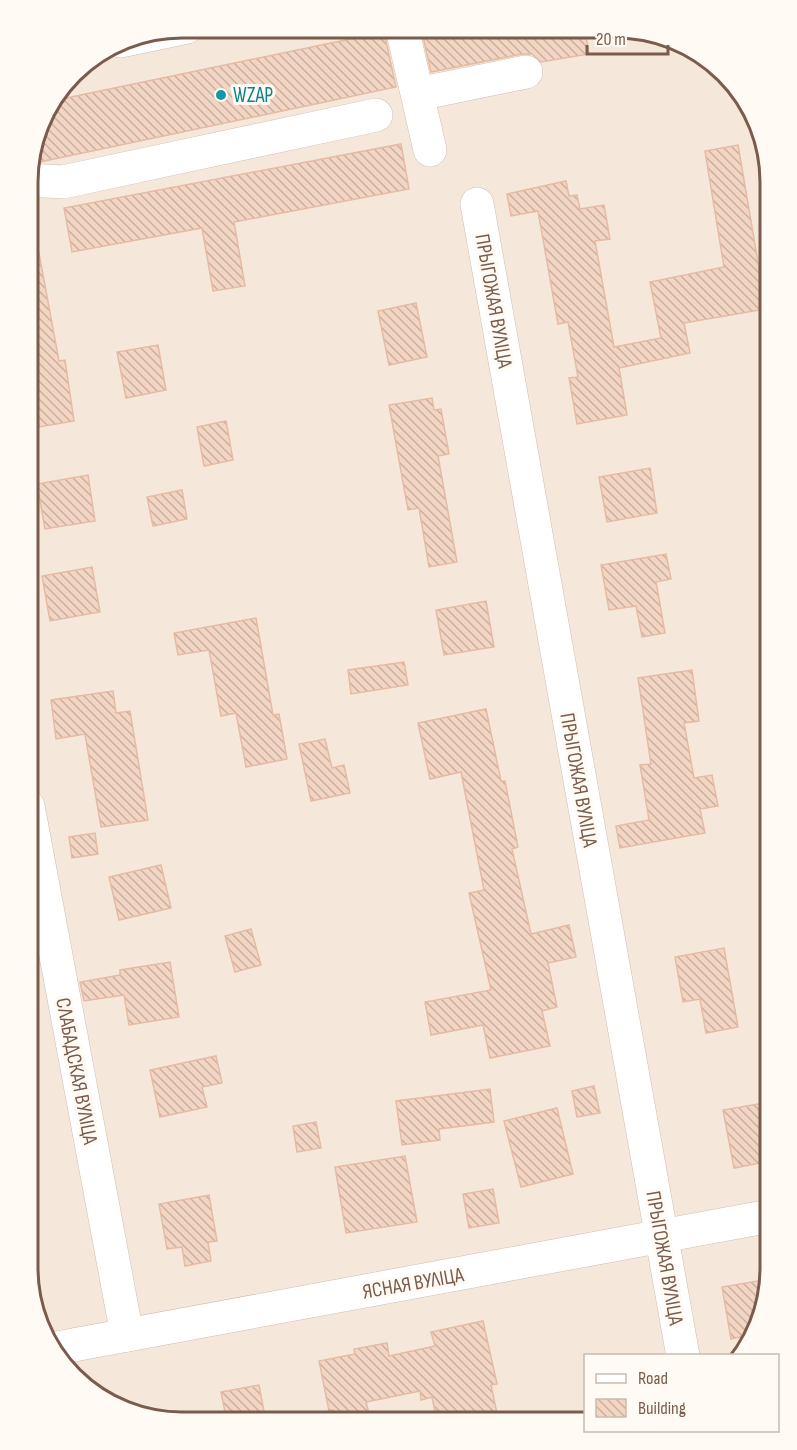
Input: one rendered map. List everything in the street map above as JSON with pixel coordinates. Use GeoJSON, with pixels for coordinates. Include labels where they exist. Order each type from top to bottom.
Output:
{"type":"FeatureCollection","features":[{"type":"Feature","properties":{"kind":"street"},"geometry":{"type":"LineString","coordinates":[[404,38],[430,150]]}},
{"type":"Feature","properties":{"kind":"street"},"geometry":{"type":"LineString","coordinates":[[418,94],[526,72]]}},
{"type":"Feature","properties":{"kind":"street"},"geometry":{"type":"LineString","coordinates":[[38,181],[63,182],[376,115]]}},
{"type":"Feature","properties":{"kind":"street","name":"ПРЫГОЖАЯ ВУЛІЦА"},"geometry":{"type":"LineString","coordinates":[[477,204],[683,1354]]}},
{"type":"Feature","properties":{"kind":"street","name":"СЛАБАДСКАЯ ВУЛІЦА"},"geometry":{"type":"LineString","coordinates":[[38,860],[127,1335]]}},
{"type":"Feature","properties":{"kind":"street","name":"ЯСНАЯ ВУЛІЦА"},"geometry":{"type":"LineString","coordinates":[[61,1347],[759,1218]]}},
{"type":"Feature","properties":{"kind":"shaded area"},"geometry":{"type":"Polygon","coordinates":[[[182,38],[615,38],[643,40],[679,52],[710,73],[735,102],[752,135],[760,182],[759,1278],[757,1296],[749,1323],[731,1354],[584,1354],[584,1412],[182,1412],[145,1408],[110,1393],[80,1370],[62,1348],[45,1315],[40,1296],[38,1268],[39,163],[42,145],[52,118],[67,94],[80,80],[94,67],[118,52],[154,40],[182,38]]]}},
{"type":"Feature","properties":{"kind":"building","name":"WZAP"},"geometry":{"type":"Polygon","coordinates":[[[355,38],[385,38],[396,87],[39,162],[48,127],[64,98],[355,38]]]}},
{"type":"Feature","properties":{"kind":"building"},"geometry":{"type":"Polygon","coordinates":[[[423,38],[586,38],[589,54],[541,62],[532,54],[522,54],[431,72],[423,38]]]}},
{"type":"Feature","properties":{"kind":"building"},"geometry":{"type":"Polygon","coordinates":[[[401,144],[409,189],[234,222],[245,286],[213,291],[202,228],[72,252],[64,208],[401,144]]]}},
{"type":"Feature","properties":{"kind":"building"},"geometry":{"type":"Polygon","coordinates":[[[738,145],[760,273],[760,310],[684,323],[690,353],[619,368],[627,415],[577,424],[569,378],[578,377],[568,322],[558,324],[538,211],[511,216],[507,194],[566,181],[569,196],[577,195],[580,209],[604,205],[610,239],[595,241],[614,347],[661,338],[650,282],[724,267],[705,151],[738,145]]]}},
{"type":"Feature","properties":{"kind":"building"},"geometry":{"type":"Polygon","coordinates":[[[38,253],[59,361],[65,360],[74,421],[39,427],[38,420],[38,253]]]}},
{"type":"Feature","properties":{"kind":"building"},"geometry":{"type":"Polygon","coordinates":[[[416,303],[427,357],[389,365],[378,311],[416,303]]]}},
{"type":"Feature","properties":{"kind":"building"},"geometry":{"type":"Polygon","coordinates":[[[158,345],[166,390],[126,398],[117,352],[158,345]]]}},
{"type":"Feature","properties":{"kind":"building"},"geometry":{"type":"Polygon","coordinates":[[[432,398],[434,410],[441,409],[449,454],[438,456],[457,562],[429,567],[419,508],[408,510],[389,405],[432,398]]]}},
{"type":"Feature","properties":{"kind":"building"},"geometry":{"type":"Polygon","coordinates":[[[226,421],[233,460],[204,466],[197,427],[226,421]]]}},
{"type":"Feature","properties":{"kind":"building"},"geometry":{"type":"Polygon","coordinates":[[[650,468],[657,513],[607,522],[599,477],[650,468]]]}},
{"type":"Feature","properties":{"kind":"building"},"geometry":{"type":"Polygon","coordinates":[[[88,475],[95,521],[45,529],[38,484],[88,475]]]}},
{"type":"Feature","properties":{"kind":"building"},"geometry":{"type":"Polygon","coordinates":[[[182,490],[187,519],[153,526],[147,497],[182,490]]]}},
{"type":"Feature","properties":{"kind":"building"},"geometry":{"type":"Polygon","coordinates":[[[666,554],[671,579],[656,582],[665,633],[642,637],[636,606],[609,610],[601,565],[666,554]]]}},
{"type":"Feature","properties":{"kind":"building"},"geometry":{"type":"Polygon","coordinates":[[[92,567],[100,612],[50,621],[42,576],[92,567]]]}},
{"type":"Feature","properties":{"kind":"building"},"geometry":{"type":"Polygon","coordinates":[[[486,601],[494,647],[444,655],[436,610],[486,601]]]}},
{"type":"Feature","properties":{"kind":"building"},"geometry":{"type":"Polygon","coordinates":[[[256,618],[273,715],[279,714],[287,759],[246,767],[236,713],[221,716],[209,650],[178,655],[174,633],[256,618]]]}},
{"type":"Feature","properties":{"kind":"building"},"geometry":{"type":"Polygon","coordinates":[[[404,662],[408,685],[351,694],[348,670],[404,662]]]}},
{"type":"Feature","properties":{"kind":"building"},"geometry":{"type":"Polygon","coordinates":[[[692,670],[699,721],[684,723],[694,778],[712,775],[718,806],[700,809],[705,833],[620,848],[616,826],[649,820],[640,765],[651,764],[638,678],[692,670]]]}},
{"type":"Feature","properties":{"kind":"building"},"geometry":{"type":"Polygon","coordinates":[[[113,691],[116,713],[130,711],[148,820],[101,827],[85,734],[56,739],[51,700],[113,691]]]}},
{"type":"Feature","properties":{"kind":"building"},"geometry":{"type":"Polygon","coordinates":[[[486,709],[501,781],[505,781],[518,847],[512,849],[531,934],[569,925],[576,957],[548,963],[557,1007],[542,1011],[550,1046],[490,1058],[483,1025],[431,1035],[425,1002],[491,990],[469,893],[484,890],[461,772],[430,779],[418,723],[486,709]]]}},
{"type":"Feature","properties":{"kind":"building"},"geometry":{"type":"Polygon","coordinates":[[[325,739],[332,768],[344,765],[350,793],[311,801],[299,744],[325,739]]]}},
{"type":"Feature","properties":{"kind":"building"},"geometry":{"type":"Polygon","coordinates":[[[95,833],[98,854],[72,858],[69,837],[95,833]]]}},
{"type":"Feature","properties":{"kind":"building"},"geometry":{"type":"Polygon","coordinates":[[[161,865],[171,908],[119,920],[109,877],[161,865]]]}},
{"type":"Feature","properties":{"kind":"building"},"geometry":{"type":"Polygon","coordinates":[[[251,929],[261,965],[235,972],[225,936],[251,929]]]}},
{"type":"Feature","properties":{"kind":"building"},"geometry":{"type":"Polygon","coordinates":[[[724,948],[738,1027],[706,1033],[700,999],[683,1002],[675,957],[724,948]]]}},
{"type":"Feature","properties":{"kind":"building"},"geometry":{"type":"Polygon","coordinates":[[[170,962],[179,1017],[129,1025],[124,995],[84,1001],[80,982],[120,975],[120,970],[170,962]]]}},
{"type":"Feature","properties":{"kind":"building"},"geometry":{"type":"Polygon","coordinates":[[[216,1056],[222,1083],[202,1087],[207,1107],[160,1117],[150,1070],[216,1056]]]}},
{"type":"Feature","properties":{"kind":"building"},"geometry":{"type":"Polygon","coordinates":[[[594,1086],[600,1113],[577,1117],[572,1091],[594,1086]]]}},
{"type":"Feature","properties":{"kind":"building"},"geometry":{"type":"Polygon","coordinates":[[[490,1089],[494,1122],[439,1129],[440,1140],[402,1145],[396,1101],[490,1089]]]}},
{"type":"Feature","properties":{"kind":"building"},"geometry":{"type":"Polygon","coordinates":[[[759,1104],[759,1163],[734,1168],[723,1110],[759,1104]]]}},
{"type":"Feature","properties":{"kind":"building"},"geometry":{"type":"Polygon","coordinates":[[[557,1108],[573,1174],[521,1187],[504,1121],[557,1108]]]}},
{"type":"Feature","properties":{"kind":"building"},"geometry":{"type":"Polygon","coordinates":[[[316,1122],[321,1148],[297,1152],[293,1126],[316,1122]]]}},
{"type":"Feature","properties":{"kind":"building"},"geometry":{"type":"Polygon","coordinates":[[[405,1156],[417,1222],[346,1233],[335,1167],[405,1156]]]}},
{"type":"Feature","properties":{"kind":"building"},"geometry":{"type":"Polygon","coordinates":[[[493,1189],[499,1223],[469,1228],[463,1194],[493,1189]]]}},
{"type":"Feature","properties":{"kind":"building"},"geometry":{"type":"Polygon","coordinates":[[[209,1195],[217,1241],[208,1242],[211,1261],[185,1266],[182,1247],[167,1249],[159,1204],[209,1195]]]}},
{"type":"Feature","properties":{"kind":"building"},"geometry":{"type":"Polygon","coordinates":[[[759,1281],[752,1315],[742,1336],[731,1339],[722,1287],[759,1281]]]}},
{"type":"Feature","properties":{"kind":"building"},"geometry":{"type":"Polygon","coordinates":[[[483,1321],[497,1384],[491,1385],[497,1412],[435,1412],[432,1397],[421,1400],[420,1391],[366,1402],[368,1412],[329,1411],[319,1361],[355,1354],[354,1349],[387,1343],[389,1356],[435,1346],[431,1332],[483,1321]]]}},
{"type":"Feature","properties":{"kind":"building"},"geometry":{"type":"Polygon","coordinates":[[[259,1385],[264,1412],[225,1412],[221,1392],[259,1385]]]}},
{"type":"Feature","properties":{"kind":"place","name":"WZAP"},"geometry":{"type":"Point","coordinates":[221,95]}}]}
